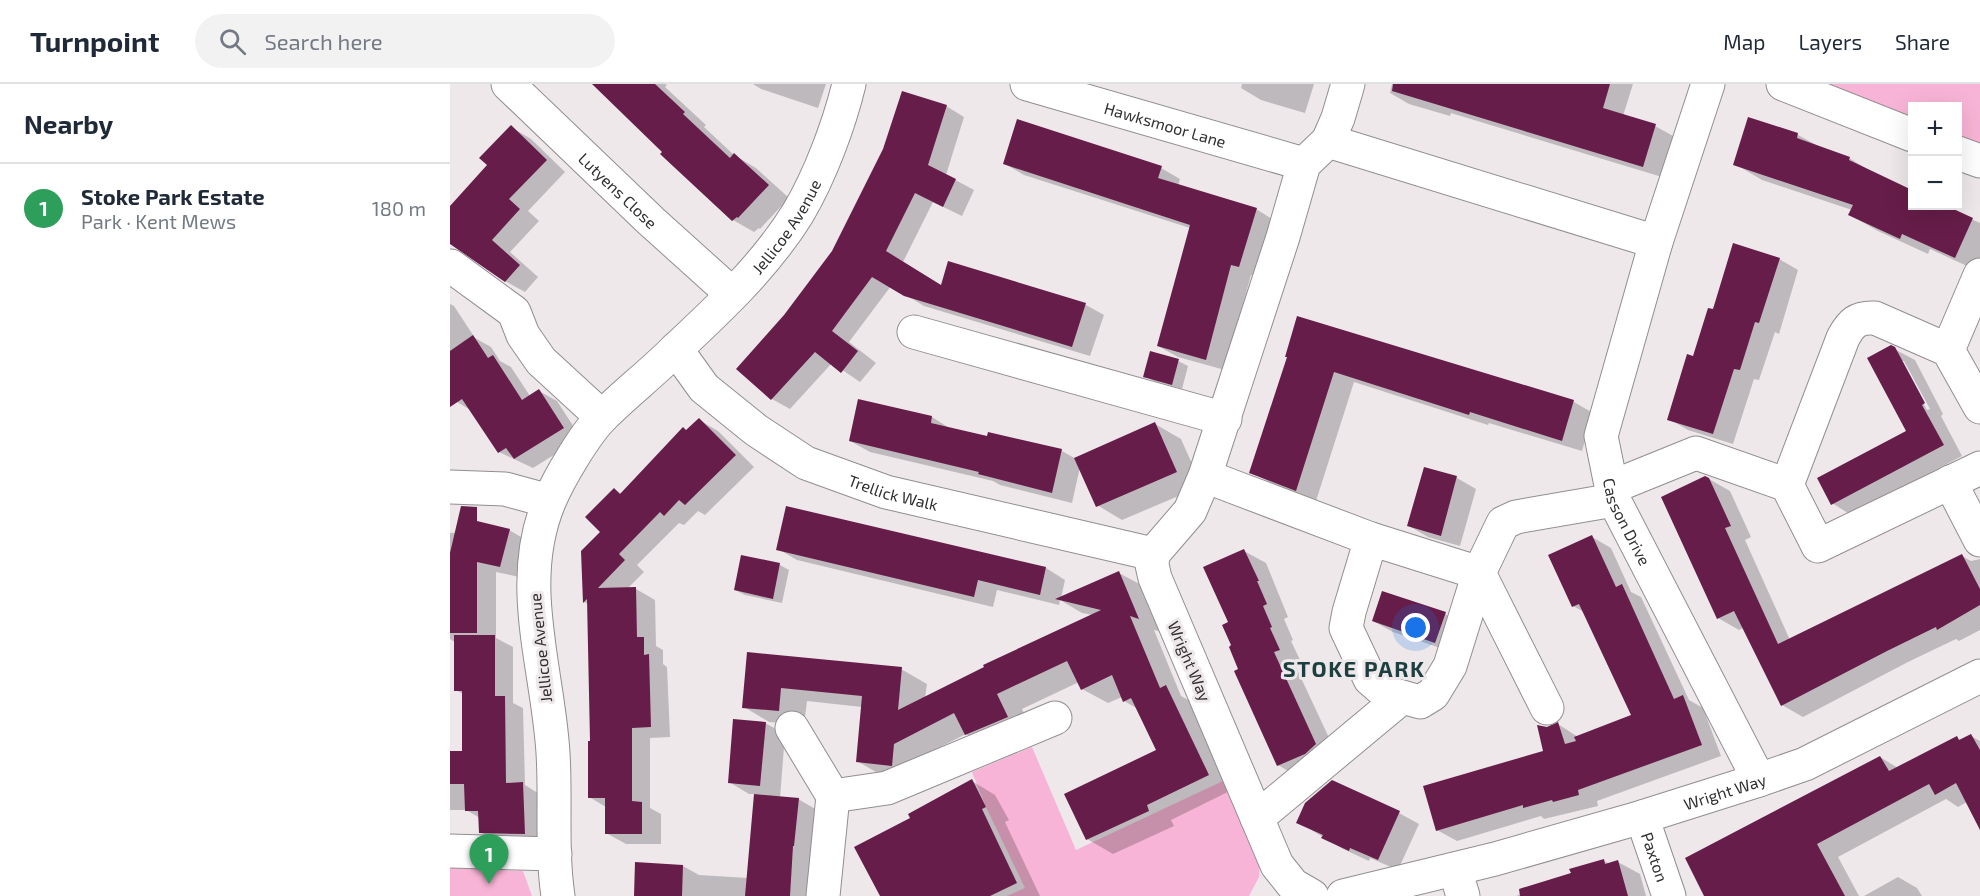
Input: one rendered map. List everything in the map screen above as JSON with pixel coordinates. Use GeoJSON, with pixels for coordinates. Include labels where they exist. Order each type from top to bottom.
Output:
{"type":"FeatureCollection","features":[{"type":"Feature","properties":{"kind":"street","name":"Lutyens Close"},"geometry":{"type":"LineString","coordinates":[[508,84],[651,221],[732,294]]}},
{"type":"Feature","properties":{"kind":"street","name":"Jellicoe Avenue"},"geometry":{"type":"LineString","coordinates":[[558,896],[553,753],[533,596],[534,567],[540,532],[549,501],[579,447],[602,417],[732,294],[768,254],[799,211],[842,113],[849,84]]}},
{"type":"Feature","properties":{"kind":"street","name":"Hawksmoor Lane"},"geometry":{"type":"LineString","coordinates":[[1027,84],[1304,164]]}},
{"type":"Feature","properties":{"kind":"street"},"geometry":{"type":"LineString","coordinates":[[1153,554],[1190,511],[1205,476],[1304,164],[1328,141],[1338,118],[1348,84]]}},
{"type":"Feature","properties":{"kind":"street","name":"Casson Drive"},"geometry":{"type":"LineString","coordinates":[[1708,84],[1656,242],[1601,436],[1613,494],[1759,780]]}},
{"type":"Feature","properties":{"kind":"street"},"geometry":{"type":"LineString","coordinates":[[1782,84],[1908,133]]}},
{"type":"Feature","properties":{"kind":"street"},"geometry":{"type":"LineString","coordinates":[[1328,141],[1656,242]]}},
{"type":"Feature","properties":{"kind":"street"},"geometry":{"type":"LineString","coordinates":[[1962,154],[1980,161]]}},
{"type":"Feature","properties":{"kind":"street"},"geometry":{"type":"LineString","coordinates":[[451,266],[514,312],[524,335],[541,361],[602,417]]}},
{"type":"Feature","properties":{"kind":"street"},"geometry":{"type":"LineString","coordinates":[[1948,350],[1980,275]]}},
{"type":"Feature","properties":{"kind":"street"},"geometry":{"type":"LineString","coordinates":[[1787,485],[1843,338],[1854,322],[1862,317],[1875,318],[1948,350],[1980,407]]}},
{"type":"Feature","properties":{"kind":"street"},"geometry":{"type":"LineString","coordinates":[[914,332],[1224,420]]}},
{"type":"Feature","properties":{"kind":"street","name":"Trellick Walk"},"geometry":{"type":"LineString","coordinates":[[676,349],[704,388],[756,430],[806,463],[886,492],[1153,554]]}},
{"type":"Feature","properties":{"kind":"street"},"geometry":{"type":"LineString","coordinates":[[1371,539],[1346,628],[1370,679],[1385,692],[1420,702],[1433,694],[1444,678],[1450,666],[1479,573],[1503,523],[1516,517],[1613,494],[1696,453],[1787,485],[1818,546],[1980,468]]}},
{"type":"Feature","properties":{"kind":"street"},"geometry":{"type":"LineString","coordinates":[[1205,476],[1371,539],[1479,573],[1547,708]]}},
{"type":"Feature","properties":{"kind":"street"},"geometry":{"type":"LineString","coordinates":[[1950,482],[1980,540]]}},
{"type":"Feature","properties":{"kind":"street"},"geometry":{"type":"LineString","coordinates":[[450,487],[505,489],[549,501]]}},
{"type":"Feature","properties":{"kind":"street","name":"Wright Way"},"geometry":{"type":"LineString","coordinates":[[1153,554],[1152,565],[1155,578],[1277,865],[1296,892]]}},
{"type":"Feature","properties":{"kind":"street","name":"Wright Way"},"geometry":{"type":"LineString","coordinates":[[1343,896],[1459,882],[1642,817],[1805,764],[1976,688]]}},
{"type":"Feature","properties":{"kind":"street"},"geometry":{"type":"LineString","coordinates":[[1257,818],[1401,698]]}},
{"type":"Feature","properties":{"kind":"street"},"geometry":{"type":"LineString","coordinates":[[833,796],[887,788],[1054,718]]}},
{"type":"Feature","properties":{"kind":"street"},"geometry":{"type":"LineString","coordinates":[[792,728],[833,796],[823,896]]}},
{"type":"Feature","properties":{"kind":"street","name":"Paxton"},"geometry":{"type":"LineString","coordinates":[[1642,817],[1669,896]]}},
{"type":"Feature","properties":{"kind":"street"},"geometry":{"type":"LineString","coordinates":[[450,851],[555,854]]}},
{"type":"Feature","properties":{"kind":"shaded area"},"geometry":{"type":"Polygon","coordinates":[[[1826,84],[1980,84],[1980,145],[1962,138],[1962,102],[1908,102],[1908,115],[1826,84]]]}},
{"type":"Feature","properties":{"kind":"shaded area"},"geometry":{"type":"Polygon","coordinates":[[[1032,747],[1076,850],[1225,780],[1260,860],[1259,877],[1249,896],[1007,896],[1025,888],[986,807],[972,772],[1032,747]]]}},
{"type":"Feature","properties":{"kind":"shaded area"},"geometry":{"type":"Polygon","coordinates":[[[450,868],[523,871],[532,896],[450,896],[450,868]]]}},
{"type":"Feature","properties":{"kind":"building"},"geometry":{"type":"Polygon","coordinates":[[[592,84],[655,84],[730,158],[734,153],[769,185],[738,218],[732,221],[660,154],[662,152],[592,84]]]}},
{"type":"Feature","properties":{"kind":"building"},"geometry":{"type":"Polygon","coordinates":[[[1393,84],[1610,84],[1603,108],[1656,124],[1643,167],[1392,91],[1393,84]]]}},
{"type":"Feature","properties":{"kind":"building"},"geometry":{"type":"Polygon","coordinates":[[[902,91],[947,105],[928,165],[956,179],[943,207],[915,193],[886,251],[941,285],[948,261],[1086,303],[1072,347],[904,296],[872,277],[832,331],[858,351],[841,373],[815,352],[771,400],[736,369],[784,315],[832,251],[883,149],[902,91]]]}},
{"type":"Feature","properties":{"kind":"building"},"geometry":{"type":"Polygon","coordinates":[[[1748,117],[1798,133],[1797,138],[1850,157],[1849,160],[1908,188],[1908,210],[1956,210],[1973,218],[1955,258],[1902,234],[1900,239],[1848,215],[1853,205],[1733,165],[1748,117]]]}},
{"type":"Feature","properties":{"kind":"building"},"geometry":{"type":"Polygon","coordinates":[[[1017,119],[1162,166],[1158,178],[1257,208],[1239,267],[1231,265],[1206,360],[1157,346],[1190,225],[1003,164],[1017,119]]]}},
{"type":"Feature","properties":{"kind":"building"},"geometry":{"type":"Polygon","coordinates":[[[511,125],[547,160],[509,199],[520,209],[492,240],[520,265],[505,282],[450,244],[450,206],[487,165],[479,158],[511,125]]]}},
{"type":"Feature","properties":{"kind":"building"},"geometry":{"type":"Polygon","coordinates":[[[1733,243],[1780,258],[1759,323],[1755,322],[1740,370],[1734,369],[1713,434],[1667,420],[1687,354],[1693,356],[1708,308],[1713,309],[1733,243]]]}},
{"type":"Feature","properties":{"kind":"building"},"geometry":{"type":"Polygon","coordinates":[[[1297,316],[1574,400],[1562,441],[1470,412],[1469,415],[1334,372],[1296,491],[1249,473],[1287,357],[1285,357],[1297,316]]]}},
{"type":"Feature","properties":{"kind":"building"},"geometry":{"type":"Polygon","coordinates":[[[473,335],[488,358],[493,355],[522,400],[539,389],[564,428],[514,459],[506,448],[498,453],[462,399],[450,407],[450,351],[473,335]]]}},
{"type":"Feature","properties":{"kind":"building"},"geometry":{"type":"Polygon","coordinates":[[[1891,345],[1895,347],[1925,403],[1922,405],[1944,445],[1831,505],[1817,478],[1906,431],[1867,358],[1891,345]]]}},
{"type":"Feature","properties":{"kind":"building"},"geometry":{"type":"Polygon","coordinates":[[[1150,351],[1179,359],[1172,385],[1143,377],[1150,351]]]}},
{"type":"Feature","properties":{"kind":"building"},"geometry":{"type":"Polygon","coordinates":[[[858,399],[932,416],[931,423],[987,436],[988,432],[1062,449],[1052,493],[978,474],[979,472],[849,441],[858,399]]]}},
{"type":"Feature","properties":{"kind":"building"},"geometry":{"type":"Polygon","coordinates":[[[699,418],[736,455],[685,505],[679,500],[664,516],[660,512],[619,554],[625,560],[598,588],[636,587],[637,637],[644,637],[644,655],[649,654],[651,727],[632,728],[632,801],[642,802],[642,834],[605,834],[605,798],[588,798],[588,741],[590,741],[587,599],[583,603],[581,551],[600,532],[585,517],[614,488],[620,494],[683,427],[686,430],[699,418]]]}},
{"type":"Feature","properties":{"kind":"building"},"geometry":{"type":"Polygon","coordinates":[[[1155,422],[1177,472],[1096,507],[1074,458],[1155,422]]]}},
{"type":"Feature","properties":{"kind":"building"},"geometry":{"type":"Polygon","coordinates":[[[1424,467],[1457,476],[1441,536],[1407,526],[1424,467]]]}},
{"type":"Feature","properties":{"kind":"building"},"geometry":{"type":"Polygon","coordinates":[[[1705,476],[1709,478],[1731,526],[1725,528],[1778,644],[1962,554],[1980,589],[1980,605],[1937,630],[1936,627],[1781,706],[1734,611],[1717,619],[1661,497],[1705,476]]]}},
{"type":"Feature","properties":{"kind":"building"},"geometry":{"type":"Polygon","coordinates":[[[461,506],[477,507],[477,521],[510,529],[500,567],[477,562],[477,633],[450,633],[450,553],[461,506]]]}},
{"type":"Feature","properties":{"kind":"building"},"geometry":{"type":"Polygon","coordinates":[[[786,506],[1046,567],[1040,595],[978,580],[974,597],[776,550],[786,506]]]}},
{"type":"Feature","properties":{"kind":"building"},"geometry":{"type":"Polygon","coordinates":[[[1592,535],[1616,587],[1622,584],[1674,699],[1683,695],[1702,745],[1578,790],[1579,795],[1523,808],[1523,805],[1436,831],[1423,786],[1543,751],[1537,725],[1547,727],[1558,722],[1565,744],[1576,741],[1574,737],[1631,715],[1579,604],[1572,607],[1548,555],[1592,535]]]}},
{"type":"Feature","properties":{"kind":"building"},"geometry":{"type":"Polygon","coordinates":[[[1244,549],[1267,604],[1263,606],[1280,650],[1274,652],[1316,744],[1305,754],[1277,766],[1234,671],[1238,669],[1222,625],[1228,622],[1203,567],[1244,549]]]}},
{"type":"Feature","properties":{"kind":"building"},"geometry":{"type":"Polygon","coordinates":[[[741,555],[780,563],[773,599],[734,590],[741,555]]]}},
{"type":"Feature","properties":{"kind":"building"},"geometry":{"type":"Polygon","coordinates":[[[1119,571],[1139,619],[1130,616],[1160,688],[1166,685],[1209,775],[1147,805],[1149,811],[1086,840],[1064,794],[1156,750],[1131,698],[1123,702],[1112,675],[1081,690],[1067,661],[997,694],[1008,717],[965,735],[954,713],[894,744],[892,766],[856,762],[862,696],[781,688],[779,711],[742,708],[747,652],[902,667],[898,710],[984,667],[983,665],[1101,610],[1055,599],[1119,571]]]}},
{"type":"Feature","properties":{"kind":"building"},"geometry":{"type":"Polygon","coordinates":[[[1382,591],[1446,612],[1435,643],[1372,621],[1382,591]]]}},
{"type":"Feature","properties":{"kind":"building"},"geometry":{"type":"Polygon","coordinates":[[[454,635],[495,635],[495,696],[505,696],[506,783],[523,782],[525,834],[479,833],[478,811],[465,811],[464,784],[450,784],[450,751],[462,751],[462,691],[454,691],[454,635]]]}},
{"type":"Feature","properties":{"kind":"building"},"geometry":{"type":"Polygon","coordinates":[[[733,719],[766,722],[760,786],[728,783],[733,719]]]}},
{"type":"Feature","properties":{"kind":"building"},"geometry":{"type":"Polygon","coordinates":[[[1971,734],[1980,750],[1980,830],[1956,783],[1935,795],[1929,784],[1817,844],[1845,896],[1704,896],[1685,858],[1880,756],[1889,771],[1957,736],[1959,740],[1971,734]]]}},
{"type":"Feature","properties":{"kind":"building"},"geometry":{"type":"Polygon","coordinates":[[[972,779],[986,807],[982,809],[1017,883],[990,896],[880,896],[854,847],[910,818],[908,814],[972,779]]]}},
{"type":"Feature","properties":{"kind":"building"},"geometry":{"type":"Polygon","coordinates":[[[1332,780],[1400,811],[1378,860],[1350,848],[1349,851],[1321,838],[1323,835],[1296,823],[1305,803],[1332,780]]]}},
{"type":"Feature","properties":{"kind":"building"},"geometry":{"type":"Polygon","coordinates":[[[754,794],[799,798],[790,896],[745,896],[754,794]]]}},
{"type":"Feature","properties":{"kind":"building"},"geometry":{"type":"Polygon","coordinates":[[[1604,859],[1605,864],[1618,860],[1628,896],[1520,896],[1519,889],[1571,873],[1569,869],[1604,859]]]}},
{"type":"Feature","properties":{"kind":"building"},"geometry":{"type":"Polygon","coordinates":[[[635,862],[683,865],[682,896],[634,896],[635,862]]]}},
{"type":"Feature","properties":{"kind":"place","name":"Stoke Park Estate"},"geometry":{"type":"Point","coordinates":[489,884]}},
{"type":"Feature","properties":{"kind":"district","name":"STOKE PARK"},"geometry":{"type":"Point","coordinates":[1354,668]}}]}
